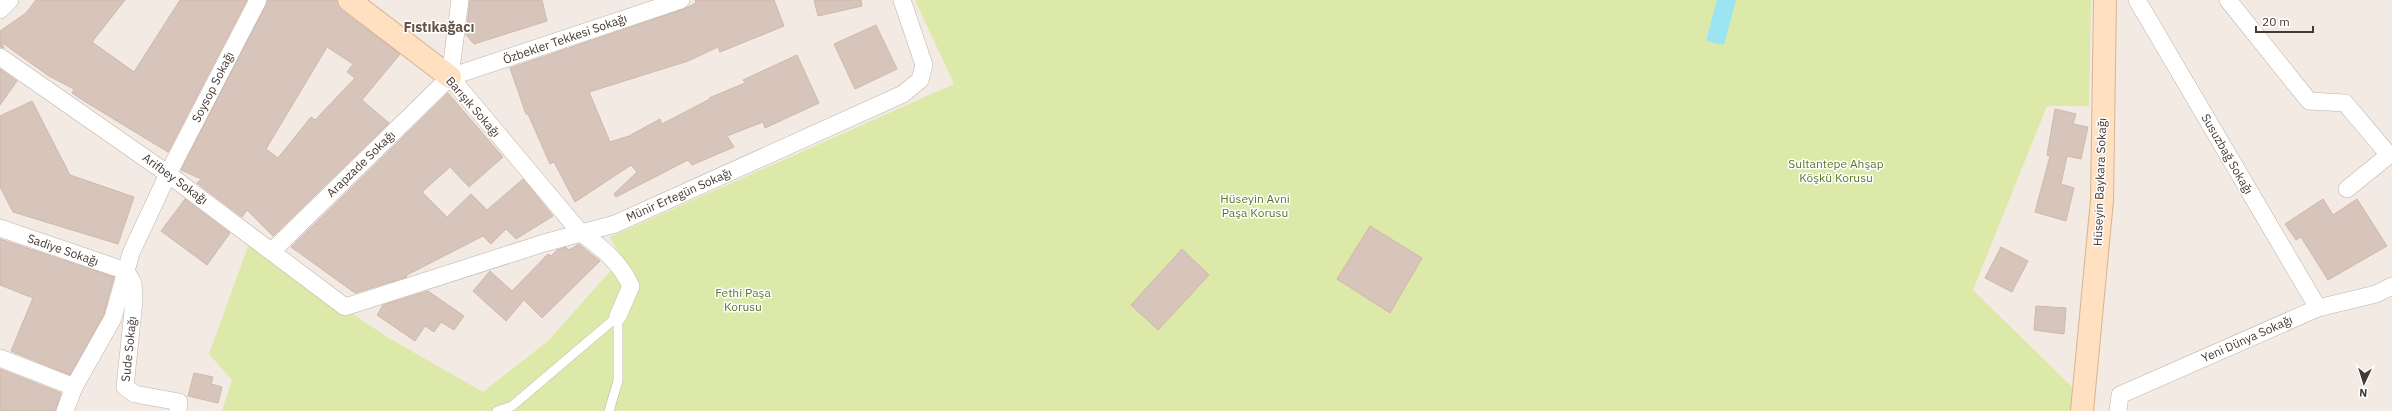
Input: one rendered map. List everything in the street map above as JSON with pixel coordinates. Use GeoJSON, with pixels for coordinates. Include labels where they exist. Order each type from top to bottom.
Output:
{"type":"FeatureCollection","features":[{"type":"Feature","properties":{"kind":"street"},"geometry":{"type":"LineString","coordinates":[[0,10],[10,0]]}},
{"type":"Feature","properties":{"kind":"street","name":"Soysop Sokağı"},"geometry":{"type":"LineString","coordinates":[[65,411],[74,387],[113,318],[131,253],[168,174],[258,0]]}},
{"type":"Feature","properties":{"kind":"street","name":"Barışık Sokağı"},"geometry":{"type":"LineString","coordinates":[[349,0],[450,78],[580,232],[607,251],[626,276],[631,286],[618,316]]}},
{"type":"Feature","properties":{"kind":"street"},"geometry":{"type":"LineString","coordinates":[[450,78],[460,0]]}},
{"type":"Feature","properties":{"kind":"street","name":"Özbekler Tekkesi Sokağı"},"geometry":{"type":"LineString","coordinates":[[450,78],[681,0]]}},
{"type":"Feature","properties":{"kind":"street","name":"Münir Ertegün Sokağı"},"geometry":{"type":"LineString","coordinates":[[345,307],[580,232],[615,224],[896,98],[914,87],[923,74],[924,65],[902,0]]}},
{"type":"Feature","properties":{"kind":"street","name":"Hüseyin Baykara Sokağı"},"geometry":{"type":"LineString","coordinates":[[2082,411],[2088,363],[2102,200],[2105,0]]}},
{"type":"Feature","properties":{"kind":"street","name":"Susuzbağ Sokağı"},"geometry":{"type":"LineString","coordinates":[[2137,0],[2318,308]]}},
{"type":"Feature","properties":{"kind":"street"},"geometry":{"type":"LineString","coordinates":[[2228,0],[2309,101],[2345,103],[2388,155],[2347,189]]}},
{"type":"Feature","properties":{"kind":"street","name":"Arifbey Sokağı"},"geometry":{"type":"LineString","coordinates":[[0,57],[168,174],[345,307]]}},
{"type":"Feature","properties":{"kind":"street","name":"Arapzade Sokağı"},"geometry":{"type":"LineString","coordinates":[[272,251],[450,78]]}},
{"type":"Feature","properties":{"kind":"street","name":"Sadiye Sokağı"},"geometry":{"type":"LineString","coordinates":[[0,228],[126,271]]}},
{"type":"Feature","properties":{"kind":"street","name":"Sude Sokağı"},"geometry":{"type":"LineString","coordinates":[[126,271],[133,283],[134,301],[125,387],[135,394],[179,402],[178,411]]}},
{"type":"Feature","properties":{"kind":"street","name":"Yeni Dünya Sokağı"},"geometry":{"type":"LineString","coordinates":[[2118,411],[2120,395],[2318,308],[2376,294],[2392,286]]}},
{"type":"Feature","properties":{"kind":"street"},"geometry":{"type":"LineString","coordinates":[[0,358],[74,387]]}},
{"type":"Feature","properties":{"kind":"street","name":"Hüseyin Baykara Sokağı"},"geometry":{"type":"LineString","coordinates":[[2088,363],[2095,411]]}},
{"type":"Feature","properties":{"kind":"lane"},"geometry":{"type":"LineString","coordinates":[[497,411],[512,406],[618,316]]}},
{"type":"Feature","properties":{"kind":"lane"},"geometry":{"type":"LineString","coordinates":[[609,411],[618,381],[618,316]]}},
{"type":"Feature","properties":{"kind":"green space"},"geometry":{"type":"Polygon","coordinates":[[[915,0],[2091,0],[2089,106],[2047,106],[1973,290],[2073,388],[2077,411],[222,411],[232,380],[209,354],[249,244],[387,337],[483,392],[548,341],[622,258],[610,237],[954,84],[915,0]]]}},
{"type":"Feature","properties":{"kind":"water"},"geometry":{"type":"Polygon","coordinates":[[[1717,0],[1736,0],[1724,45],[1706,41],[1717,0]]]}},
{"type":"Feature","properties":{"kind":"building"},"geometry":{"type":"Polygon","coordinates":[[[36,0],[125,0],[92,42],[134,72],[180,0],[247,0],[168,152],[84,101],[72,93],[74,89],[49,76],[1,42],[4,48],[0,47],[0,31],[26,13],[36,0]]]}},
{"type":"Feature","properties":{"kind":"building"},"geometry":{"type":"Polygon","coordinates":[[[268,0],[337,0],[341,10],[400,54],[362,100],[389,123],[273,236],[247,210],[242,217],[197,183],[201,179],[181,170],[268,0]],[[327,47],[266,149],[278,158],[311,117],[315,120],[355,78],[347,72],[353,64],[327,47]]]}},
{"type":"Feature","properties":{"kind":"building"},"geometry":{"type":"Polygon","coordinates":[[[470,0],[542,0],[547,21],[474,44],[466,35],[470,0]]]}},
{"type":"Feature","properties":{"kind":"building"},"geometry":{"type":"Polygon","coordinates":[[[695,0],[774,0],[784,26],[720,52],[718,47],[688,61],[589,92],[610,142],[629,136],[660,119],[662,124],[710,99],[709,98],[745,83],[743,80],[797,55],[819,103],[765,128],[763,122],[727,136],[734,147],[692,165],[688,160],[616,197],[614,194],[637,172],[631,165],[575,202],[554,162],[550,164],[528,114],[526,114],[510,68],[684,9],[696,3],[695,0]]]}},
{"type":"Feature","properties":{"kind":"building"},"geometry":{"type":"Polygon","coordinates":[[[814,0],[861,0],[862,6],[818,16],[814,0]]]}},
{"type":"Feature","properties":{"kind":"building"},"geometry":{"type":"Polygon","coordinates":[[[876,25],[897,69],[855,89],[834,44],[876,25]]]}},
{"type":"Feature","properties":{"kind":"building"},"geometry":{"type":"Polygon","coordinates":[[[0,69],[17,81],[0,105],[0,69]]]}},
{"type":"Feature","properties":{"kind":"building"},"geometry":{"type":"Polygon","coordinates":[[[448,93],[503,157],[469,187],[450,167],[422,192],[447,217],[471,194],[487,210],[523,179],[553,216],[516,239],[506,229],[491,244],[483,236],[405,276],[407,277],[355,293],[291,247],[448,93]]]}},
{"type":"Feature","properties":{"kind":"building"},"geometry":{"type":"Polygon","coordinates":[[[32,101],[70,175],[134,197],[118,244],[13,212],[0,187],[0,116],[32,101]]]}},
{"type":"Feature","properties":{"kind":"building"},"geometry":{"type":"Polygon","coordinates":[[[2055,109],[2076,114],[2073,124],[2088,127],[2081,159],[2067,156],[2061,184],[2074,188],[2066,221],[2035,212],[2050,156],[2047,155],[2055,109]]]}},
{"type":"Feature","properties":{"kind":"building"},"geometry":{"type":"Polygon","coordinates":[[[185,199],[230,233],[207,265],[161,231],[185,199]]]}},
{"type":"Feature","properties":{"kind":"building"},"geometry":{"type":"Polygon","coordinates":[[[2323,199],[2333,215],[2357,199],[2387,246],[2328,280],[2301,237],[2296,240],[2285,224],[2323,199]]]}},
{"type":"Feature","properties":{"kind":"building"},"geometry":{"type":"Polygon","coordinates":[[[1370,226],[1422,258],[1390,313],[1337,279],[1370,226]]]}},
{"type":"Feature","properties":{"kind":"building"},"geometry":{"type":"Polygon","coordinates":[[[0,239],[114,277],[104,314],[70,375],[11,351],[33,298],[0,285],[0,239]]]}},
{"type":"Feature","properties":{"kind":"building"},"geometry":{"type":"Polygon","coordinates":[[[579,244],[600,261],[542,318],[524,300],[506,321],[473,291],[490,271],[512,291],[548,254],[551,256],[557,250],[566,247],[569,250],[579,244]]]}},
{"type":"Feature","properties":{"kind":"building"},"geometry":{"type":"Polygon","coordinates":[[[2001,247],[2028,261],[2012,292],[1985,278],[2001,247]]]}},
{"type":"Feature","properties":{"kind":"building"},"geometry":{"type":"Polygon","coordinates":[[[1182,249],[1209,275],[1158,330],[1131,305],[1182,249]]]}},
{"type":"Feature","properties":{"kind":"building"},"geometry":{"type":"Polygon","coordinates":[[[428,291],[464,316],[454,330],[441,322],[434,332],[425,326],[415,341],[377,315],[383,305],[428,291]]]}},
{"type":"Feature","properties":{"kind":"building"},"geometry":{"type":"Polygon","coordinates":[[[2036,306],[2066,308],[2064,334],[2034,330],[2036,306]]]}},
{"type":"Feature","properties":{"kind":"building"},"geometry":{"type":"Polygon","coordinates":[[[0,369],[61,393],[55,411],[0,411],[0,369]]]}},
{"type":"Feature","properties":{"kind":"building"},"geometry":{"type":"Polygon","coordinates":[[[194,373],[213,377],[211,384],[222,387],[218,403],[188,396],[194,373]]]}},
{"type":"Feature","properties":{"kind":"district","name":"Fıstıkağacı"},"geometry":{"type":"Point","coordinates":[439,27]}},
{"type":"Feature","properties":{"kind":"park label","name":"Sultantepe Ahşap Köşkü Korusu"},"geometry":{"type":"Point","coordinates":[1836,171]}},
{"type":"Feature","properties":{"kind":"park label","name":"Hüseyin Avni Paşa Korusu"},"geometry":{"type":"Point","coordinates":[1255,206]}},
{"type":"Feature","properties":{"kind":"park label","name":"Fethi Paşa Korusu"},"geometry":{"type":"Point","coordinates":[743,300]}}]}
